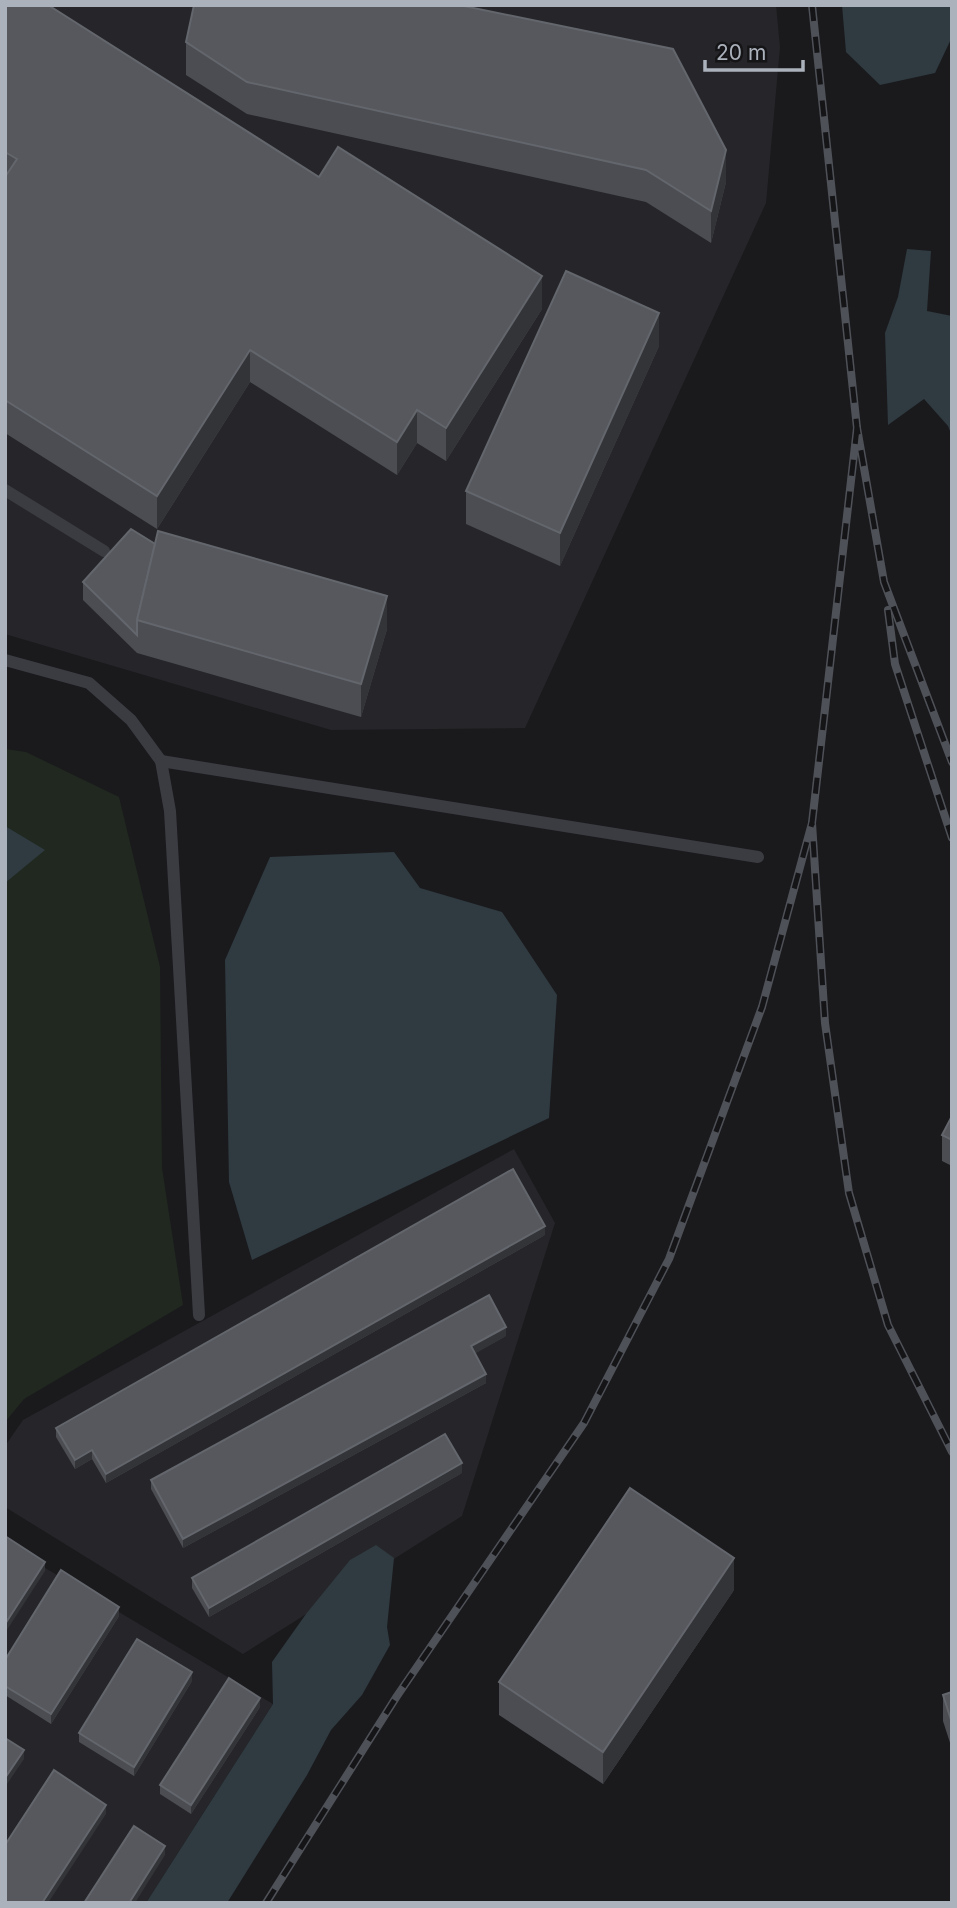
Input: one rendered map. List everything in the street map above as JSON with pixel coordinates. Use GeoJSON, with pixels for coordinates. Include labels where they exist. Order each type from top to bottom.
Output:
{"type":"FeatureCollection","features":[{"type":"Feature","properties":{"kind":"lane"},"geometry":{"type":"LineString","coordinates":[[5,490],[104,551]]}},
{"type":"Feature","properties":{"kind":"lane"},"geometry":{"type":"LineString","coordinates":[[5,660],[89,683],[131,720],[161,761],[170,811],[199,1315]]}},
{"type":"Feature","properties":{"kind":"lane"},"geometry":{"type":"LineString","coordinates":[[161,761],[758,857]]}},
{"type":"Feature","properties":{"kind":"shaded area"},"geometry":{"type":"Polygon","coordinates":[[[5,5],[776,5],[780,47],[766,203],[525,728],[331,730],[5,634],[5,5]]]}},
{"type":"Feature","properties":{"kind":"shaded area"},"geometry":{"type":"Polygon","coordinates":[[[842,5],[952,5],[952,37],[935,73],[880,85],[846,52],[842,5]]]}},
{"type":"Feature","properties":{"kind":"shaded area"},"geometry":{"type":"Polygon","coordinates":[[[907,249],[931,251],[927,311],[952,316],[952,436],[948,426],[924,399],[888,425],[885,333],[898,297],[907,249]]]}},
{"type":"Feature","properties":{"kind":"shaded area"},"geometry":{"type":"Polygon","coordinates":[[[5,749],[26,752],[119,797],[160,967],[162,1168],[183,1305],[24,1399],[5,1422],[5,749]]]}},
{"type":"Feature","properties":{"kind":"shaded area"},"geometry":{"type":"Polygon","coordinates":[[[5,826],[45,850],[5,883],[5,826]]]}},
{"type":"Feature","properties":{"kind":"shaded area"},"geometry":{"type":"Polygon","coordinates":[[[394,852],[420,888],[502,912],[557,995],[549,1118],[252,1260],[229,1182],[225,960],[270,857],[394,852]]]}},
{"type":"Feature","properties":{"kind":"shaded area"},"geometry":{"type":"Polygon","coordinates":[[[514,1149],[555,1223],[462,1516],[243,1654],[5,1507],[5,1446],[23,1420],[514,1149]]]}},
{"type":"Feature","properties":{"kind":"shaded area"},"geometry":{"type":"Polygon","coordinates":[[[5,1544],[273,1704],[146,1903],[5,1903],[5,1544]]]}},
{"type":"Feature","properties":{"kind":"shaded area"},"geometry":{"type":"Polygon","coordinates":[[[376,1545],[394,1558],[387,1627],[390,1645],[362,1695],[331,1730],[307,1775],[227,1903],[146,1903],[273,1704],[272,1662],[306,1614],[350,1560],[376,1545]]]}},
{"type":"Feature","properties":{"kind":"building"},"geometry":{"type":"Polygon","coordinates":[[[5,5],[48,5],[319,177],[338,147],[542,276],[446,428],[417,410],[397,442],[250,350],[157,496],[5,400],[5,177],[17,159],[5,152],[5,5]]]}},
{"type":"Feature","properties":{"kind":"building"},"geometry":{"type":"Polygon","coordinates":[[[194,5],[459,5],[673,49],[726,150],[711,211],[646,170],[247,82],[186,42],[194,5]]]}},
{"type":"Feature","properties":{"kind":"building"},"geometry":{"type":"Polygon","coordinates":[[[566,271],[659,313],[560,533],[466,491],[566,271]]]}},
{"type":"Feature","properties":{"kind":"building"},"geometry":{"type":"Polygon","coordinates":[[[131,529],[155,544],[137,620],[137,635],[83,582],[131,529]]]}},
{"type":"Feature","properties":{"kind":"building"},"geometry":{"type":"Polygon","coordinates":[[[158,531],[387,596],[361,684],[137,620],[158,531]]]}},
{"type":"Feature","properties":{"kind":"building"},"geometry":{"type":"Polygon","coordinates":[[[952,1116],[952,1140],[942,1135],[952,1116]]]}},
{"type":"Feature","properties":{"kind":"building"},"geometry":{"type":"Polygon","coordinates":[[[513,1169],[545,1226],[106,1474],[92,1450],[75,1460],[56,1428],[513,1169]]]}},
{"type":"Feature","properties":{"kind":"building"},"geometry":{"type":"Polygon","coordinates":[[[489,1295],[506,1327],[471,1346],[486,1374],[183,1539],[151,1480],[489,1295]]]}},
{"type":"Feature","properties":{"kind":"building"},"geometry":{"type":"Polygon","coordinates":[[[445,1434],[462,1463],[209,1608],[192,1578],[445,1434]]]}},
{"type":"Feature","properties":{"kind":"building"},"geometry":{"type":"Polygon","coordinates":[[[630,1488],[734,1558],[603,1752],[499,1682],[630,1488]]]}},
{"type":"Feature","properties":{"kind":"building"},"geometry":{"type":"Polygon","coordinates":[[[5,1536],[45,1562],[5,1624],[5,1536]]]}},
{"type":"Feature","properties":{"kind":"building"},"geometry":{"type":"Polygon","coordinates":[[[61,1570],[119,1607],[51,1714],[5,1686],[5,1660],[61,1570]]]}},
{"type":"Feature","properties":{"kind":"building"},"geometry":{"type":"Polygon","coordinates":[[[137,1639],[192,1672],[134,1767],[79,1733],[137,1639]]]}},
{"type":"Feature","properties":{"kind":"building"},"geometry":{"type":"Polygon","coordinates":[[[229,1678],[260,1698],[191,1805],[160,1785],[229,1678]]]}},
{"type":"Feature","properties":{"kind":"building"},"geometry":{"type":"Polygon","coordinates":[[[952,1692],[952,1723],[943,1695],[952,1692]]]}},
{"type":"Feature","properties":{"kind":"building"},"geometry":{"type":"Polygon","coordinates":[[[5,1738],[24,1750],[5,1778],[5,1738]]]}},
{"type":"Feature","properties":{"kind":"building"},"geometry":{"type":"Polygon","coordinates":[[[54,1770],[106,1805],[42,1903],[5,1903],[5,1845],[54,1770]]]}},
{"type":"Feature","properties":{"kind":"building"},"geometry":{"type":"Polygon","coordinates":[[[134,1826],[165,1846],[129,1903],[84,1903],[134,1826]]]}},
{"type":"Feature","properties":{"kind":"railway"},"geometry":{"type":"LineString","coordinates":[[812,5],[857,428],[884,582],[952,762]]}},
{"type":"Feature","properties":{"kind":"railway"},"geometry":{"type":"LineString","coordinates":[[857,428],[812,823],[825,1023],[849,1193],[888,1325],[952,1452]]}},
{"type":"Feature","properties":{"kind":"railway"},"geometry":{"type":"LineString","coordinates":[[888,610],[895,664],[952,838]]}},
{"type":"Feature","properties":{"kind":"railway"},"geometry":{"type":"LineString","coordinates":[[266,1903],[397,1696],[584,1423],[669,1259],[762,1007],[812,823]]}}]}
